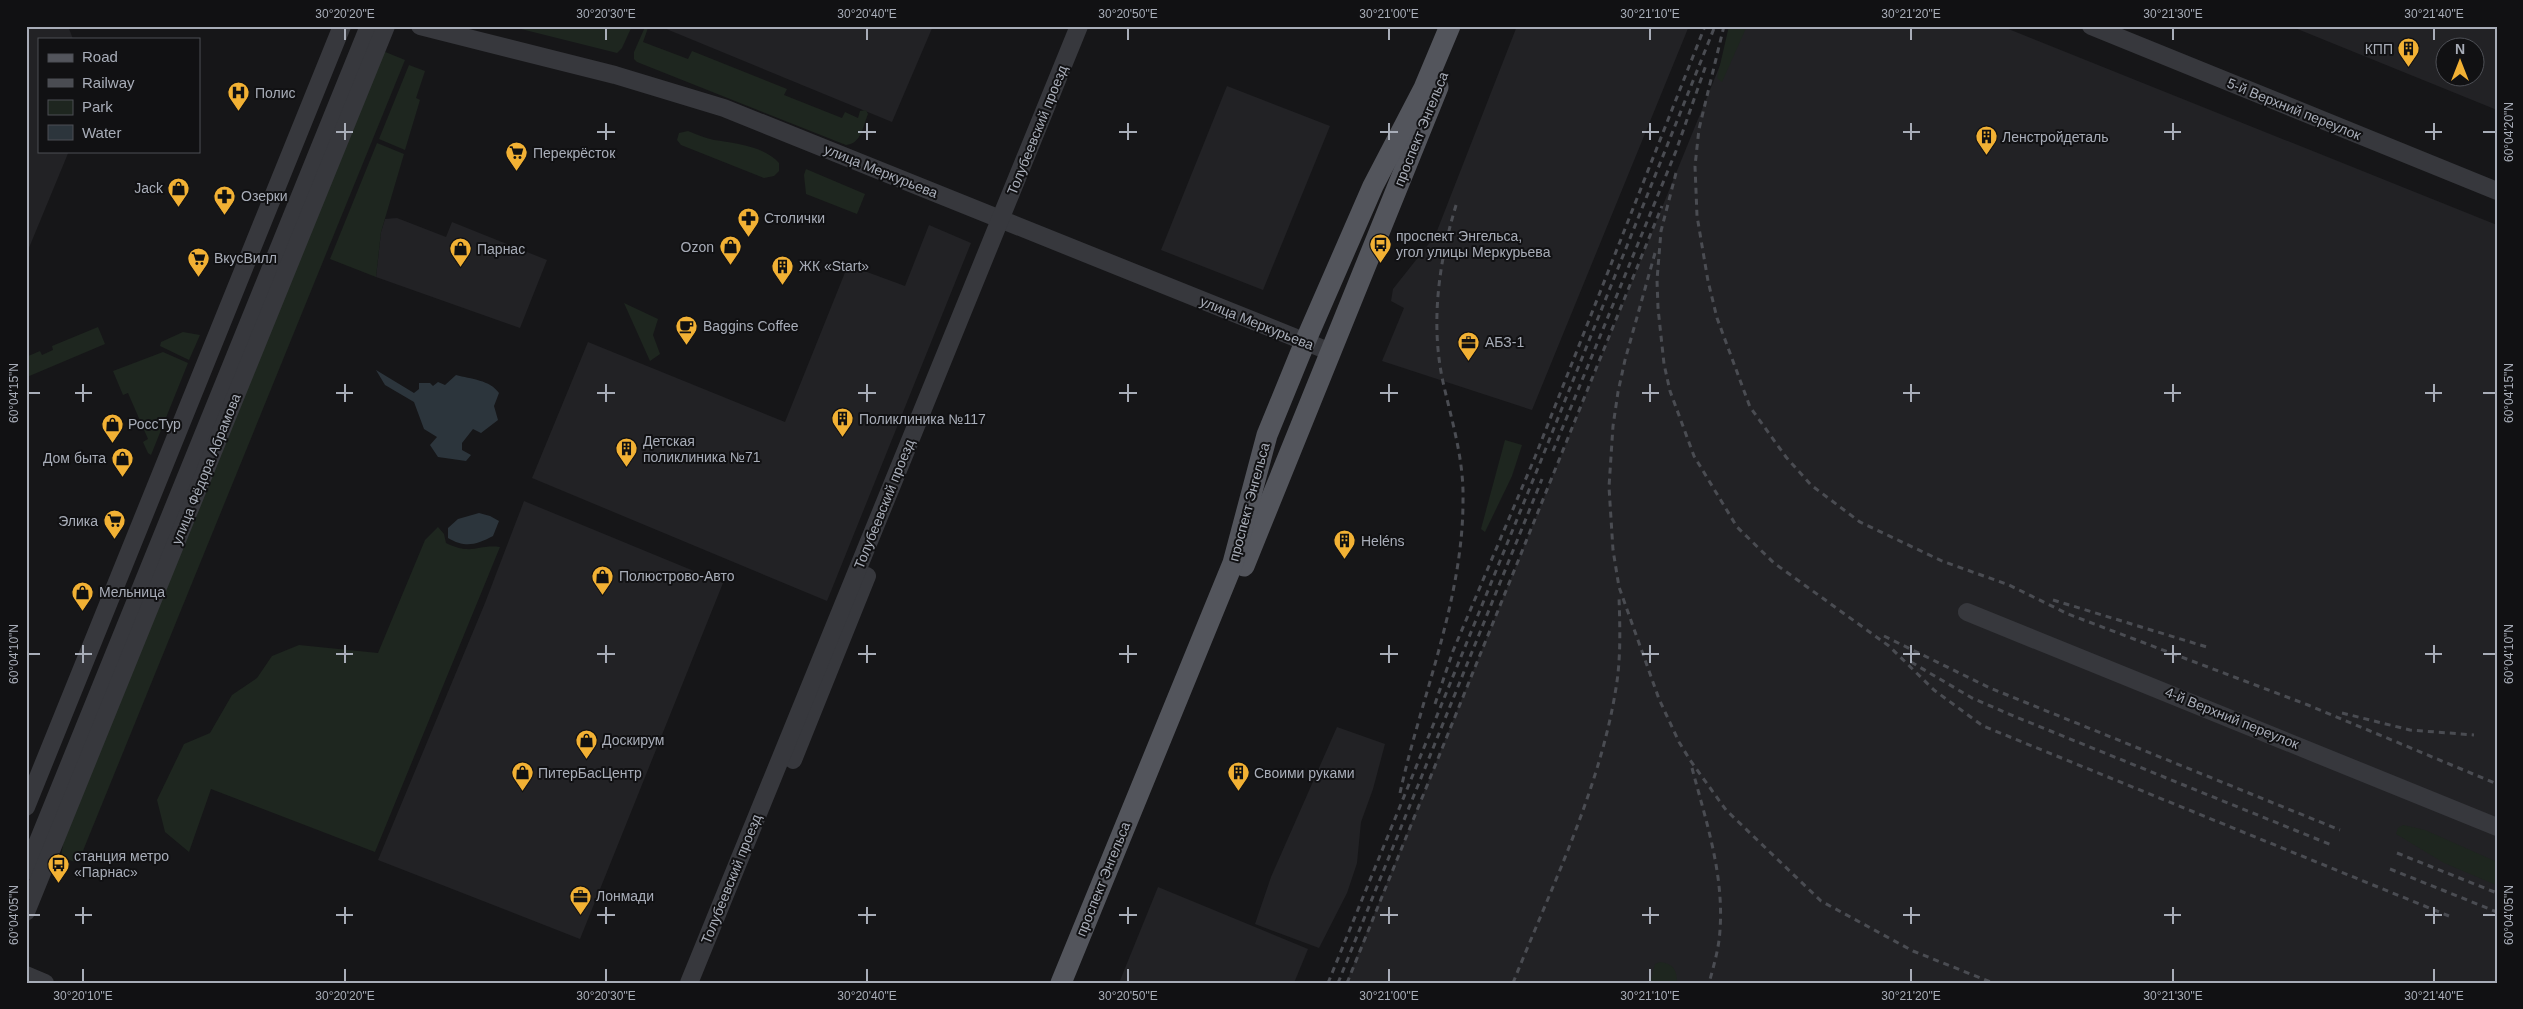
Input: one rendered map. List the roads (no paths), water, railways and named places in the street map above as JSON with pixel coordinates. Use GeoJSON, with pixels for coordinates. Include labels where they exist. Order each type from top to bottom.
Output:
{"type":"FeatureCollection","features":[{"type":"Feature","properties":{"kind":"main road","name":"проспект Энгельса"},"geometry":{"type":"LineString","coordinates":[[1061,983],[1233,563],[1267,435],[1369,194],[1424,88],[1450,26]]}},
{"type":"Feature","properties":{"kind":"main road","name":"проспект Энгельса"},"geometry":{"type":"LineString","coordinates":[[1075,983],[1463,26]]}},
{"type":"Feature","properties":{"kind":"street"},"geometry":{"type":"LineString","coordinates":[[26,806],[342,26]]}},
{"type":"Feature","properties":{"kind":"street","name":"улица Фёдора Абрамова"},"geometry":{"type":"LineString","coordinates":[[26,871],[370,26]]}},
{"type":"Feature","properties":{"kind":"street","name":"улица Фёдора Абрамова"},"geometry":{"type":"LineString","coordinates":[[26,912],[386,26]]}},
{"type":"Feature","properties":{"kind":"street","name":"улица Меркурьева"},"geometry":{"type":"LineString","coordinates":[[420,26],[615,75],[724,108],[1331,352]]}},
{"type":"Feature","properties":{"kind":"street","name":"Толубеевский проезд"},"geometry":{"type":"LineString","coordinates":[[702,983],[1005,222],[1079,26]]}},
{"type":"Feature","properties":{"kind":"street","name":"Толубеевский проезд"},"geometry":{"type":"LineString","coordinates":[[689,983],[1005,222],[1092,26]]}},
{"type":"Feature","properties":{"kind":"street","name":"5-й Верхний переулок"},"geometry":{"type":"LineString","coordinates":[[2091,26],[2497,191]]}},
{"type":"Feature","properties":{"kind":"street","name":"4-й Верхний переулок"},"geometry":{"type":"LineString","coordinates":[[1967,612],[2497,827]]}},
{"type":"Feature","properties":{"kind":"street"},"geometry":{"type":"LineString","coordinates":[[26,975],[46,983]]}},
{"type":"Feature","properties":{"kind":"water"},"geometry":{"type":"Polygon","coordinates":[[[376,370],[414,393],[419,389],[419,383],[430,383],[433,386],[438,382],[445,385],[456,375],[491,385],[499,393],[494,406],[498,420],[481,433],[473,429],[462,443],[462,450],[471,455],[466,461],[438,457],[430,445],[437,437],[424,429],[414,402],[385,385],[376,370]]]}},
{"type":"Feature","properties":{"kind":"water"},"geometry":{"type":"Polygon","coordinates":[[[479,513],[499,521],[493,536],[481,542],[471,544],[460,543],[448,538],[448,528],[458,519],[479,513]]]}},
{"type":"Feature","properties":{"kind":"railway"},"geometry":{"type":"LineString","coordinates":[[1435,704],[1453,651],[1535,457],[1705,26]]}},
{"type":"Feature","properties":{"kind":"railway"},"geometry":{"type":"LineString","coordinates":[[1328,983],[1542,458],[1715,26]]}},
{"type":"Feature","properties":{"kind":"railway"},"geometry":{"type":"LineString","coordinates":[[1724,26],[1699,129],[1695,166],[1697,216],[1708,281],[1717,318],[1750,407],[1786,457],[1811,485],[1860,522],[1942,561],[2009,585],[2068,614],[2308,705],[2497,784]]}},
{"type":"Feature","properties":{"kind":"railway"},"geometry":{"type":"LineString","coordinates":[[1553,451],[1676,151],[1706,65]]}},
{"type":"Feature","properties":{"kind":"railway"},"geometry":{"type":"LineString","coordinates":[[1676,173],[1661,231],[1657,280],[1664,364],[1670,391],[1694,456],[1737,527],[1774,563],[1889,646],[1934,690],[1983,726],[2449,916]]}},
{"type":"Feature","properties":{"kind":"railway"},"geometry":{"type":"LineString","coordinates":[[1400,793],[1449,612],[1461,538],[1462,470],[1443,382],[1437,337],[1438,291],[1441,269],[1457,202]]}},
{"type":"Feature","properties":{"kind":"railway"},"geometry":{"type":"LineString","coordinates":[[1347,983],[1662,206]]}},
{"type":"Feature","properties":{"kind":"railway"},"geometry":{"type":"LineString","coordinates":[[1655,253],[1618,392],[1613,426],[1609,487],[1613,550],[1619,587],[1659,699],[1679,742],[1726,810],[1821,901],[1913,951],[1993,983]]}},
{"type":"Feature","properties":{"kind":"railway"},"geometry":{"type":"LineString","coordinates":[[1338,983],[1542,479]]}},
{"type":"Feature","properties":{"kind":"railway"},"geometry":{"type":"LineString","coordinates":[[1513,983],[1573,838],[1609,726],[1619,665],[1619,597]]}},
{"type":"Feature","properties":{"kind":"railway"},"geometry":{"type":"LineString","coordinates":[[2053,600],[2210,648]]}},
{"type":"Feature","properties":{"kind":"railway"},"geometry":{"type":"LineString","coordinates":[[1884,636],[1990,688],[2340,830]]}},
{"type":"Feature","properties":{"kind":"railway"},"geometry":{"type":"LineString","coordinates":[[1911,662],[1972,698],[2334,846]]}},
{"type":"Feature","properties":{"kind":"railway"},"geometry":{"type":"LineString","coordinates":[[2342,713],[2410,730],[2474,735]]}},
{"type":"Feature","properties":{"kind":"railway"},"geometry":{"type":"LineString","coordinates":[[1692,768],[1713,848],[1721,909],[1716,956],[1709,983]]}},
{"type":"Feature","properties":{"kind":"railway"},"geometry":{"type":"LineString","coordinates":[[2397,853],[2497,893]]}},
{"type":"Feature","properties":{"kind":"railway"},"geometry":{"type":"LineString","coordinates":[[2390,869],[2497,912]]}},
{"type":"Feature","properties":{"kind":"place","name":"КПП"},"geometry":{"type":"Point","coordinates":[2409,68]}},
{"type":"Feature","properties":{"kind":"place","name":"Полис"},"geometry":{"type":"Point","coordinates":[239,112]}},
{"type":"Feature","properties":{"kind":"place","name":"Ленстройдеталь"},"geometry":{"type":"Point","coordinates":[1986,156]}},
{"type":"Feature","properties":{"kind":"place","name":"Перекрёсток"},"geometry":{"type":"Point","coordinates":[517,172]}},
{"type":"Feature","properties":{"kind":"place","name":"Jack"},"geometry":{"type":"Point","coordinates":[179,207]}},
{"type":"Feature","properties":{"kind":"place","name":"Озерки"},"geometry":{"type":"Point","coordinates":[225,215]}},
{"type":"Feature","properties":{"kind":"place","name":"Столички"},"geometry":{"type":"Point","coordinates":[748,237]}},
{"type":"Feature","properties":{"kind":"place","name":"проспект Энгельса, угол улицы Меркурьева"},"geometry":{"type":"Point","coordinates":[1380,263]}},
{"type":"Feature","properties":{"kind":"place","name":"Ozon"},"geometry":{"type":"Point","coordinates":[730,266]}},
{"type":"Feature","properties":{"kind":"place","name":"Парнас"},"geometry":{"type":"Point","coordinates":[461,268]}},
{"type":"Feature","properties":{"kind":"place","name":"ВкусВилл"},"geometry":{"type":"Point","coordinates":[198,277]}},
{"type":"Feature","properties":{"kind":"place","name":"ЖК «Start»"},"geometry":{"type":"Point","coordinates":[783,285]}},
{"type":"Feature","properties":{"kind":"place","name":"Baggins Coffee"},"geometry":{"type":"Point","coordinates":[687,345]}},
{"type":"Feature","properties":{"kind":"place","name":"АБЗ-1"},"geometry":{"type":"Point","coordinates":[1469,361]}},
{"type":"Feature","properties":{"kind":"place","name":"Поликлиника №117"},"geometry":{"type":"Point","coordinates":[843,438]}},
{"type":"Feature","properties":{"kind":"place","name":"РоссТур"},"geometry":{"type":"Point","coordinates":[112,443]}},
{"type":"Feature","properties":{"kind":"place","name":"Детская поликлиника №71"},"geometry":{"type":"Point","coordinates":[627,468]}},
{"type":"Feature","properties":{"kind":"place","name":"Дом быта"},"geometry":{"type":"Point","coordinates":[122,477]}},
{"type":"Feature","properties":{"kind":"place","name":"Элика"},"geometry":{"type":"Point","coordinates":[114,540]}},
{"type":"Feature","properties":{"kind":"place","name":"Heléns"},"geometry":{"type":"Point","coordinates":[1345,560]}},
{"type":"Feature","properties":{"kind":"place","name":"Полюстрово-Авто"},"geometry":{"type":"Point","coordinates":[603,595]}},
{"type":"Feature","properties":{"kind":"place","name":"Мельница"},"geometry":{"type":"Point","coordinates":[83,611]}},
{"type":"Feature","properties":{"kind":"place","name":"Доскирум"},"geometry":{"type":"Point","coordinates":[586,759]}},
{"type":"Feature","properties":{"kind":"place","name":"ПитерБасЦентр"},"geometry":{"type":"Point","coordinates":[522,792]}},
{"type":"Feature","properties":{"kind":"place","name":"Своими руками"},"geometry":{"type":"Point","coordinates":[1238,792]}},
{"type":"Feature","properties":{"kind":"place","name":"станция метро «Парнас»"},"geometry":{"type":"Point","coordinates":[58,883]}},
{"type":"Feature","properties":{"kind":"place","name":"Лонмади"},"geometry":{"type":"Point","coordinates":[580,915]}}]}
